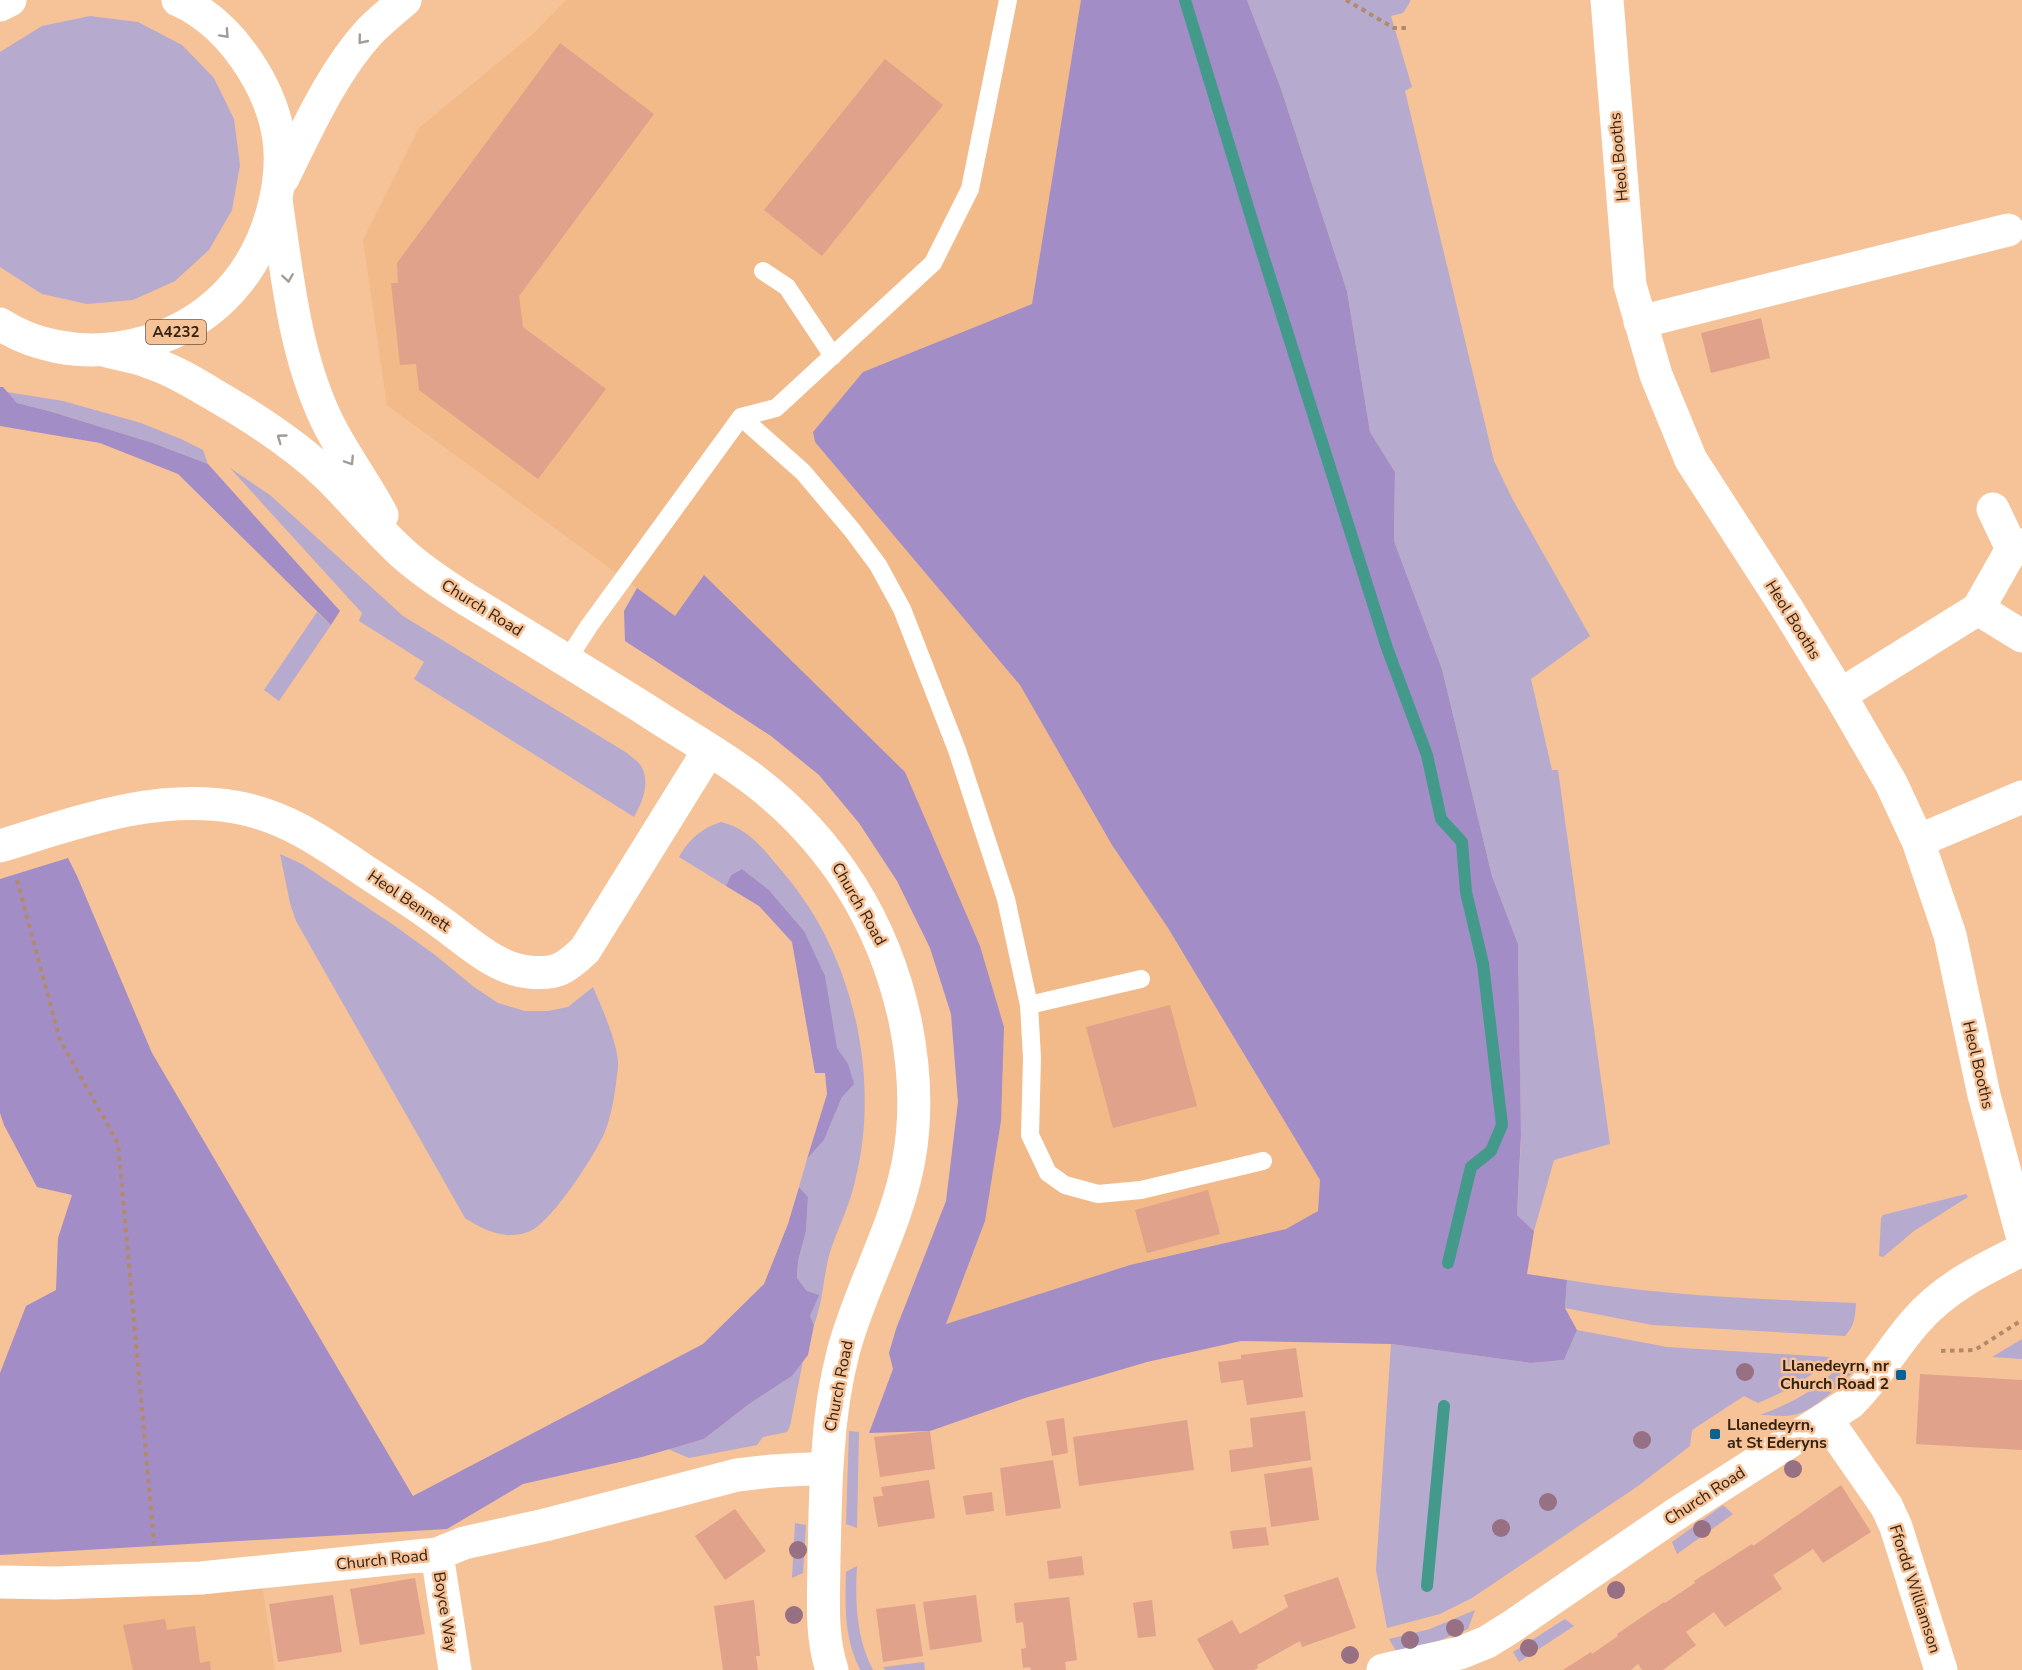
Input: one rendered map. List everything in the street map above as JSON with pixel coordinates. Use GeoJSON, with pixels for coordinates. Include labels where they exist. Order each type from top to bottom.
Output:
{"type":"FeatureCollection","features":[{"type":"Feature","properties":{"kind":"street"},"geometry":{"type":"LineString","coordinates":[[0,5],[10,0]]}},
{"type":"Feature","properties":{"kind":"street","name":"A4232"},"geometry":{"type":"LineString","coordinates":[[0,340],[42,343],[72,350],[103,350],[140,345],[176,332],[207,313],[235,287],[256,256],[268,231],[277,194],[282,157],[279,135],[260,82],[241,51],[216,24],[178,0]]}},
{"type":"Feature","properties":{"kind":"street","name":"A4232"},"geometry":{"type":"LineString","coordinates":[[277,194],[316,110],[352,54],[370,30],[405,0]]}},
{"type":"Feature","properties":{"kind":"street","name":"Heol Booths"},"geometry":{"type":"LineString","coordinates":[[1607,0],[1630,285],[1656,375],[1690,460],[1786,607],[1840,695],[1891,783],[1918,841],[1950,935],[1984,1095],[2022,1235]]}},
{"type":"Feature","properties":{"kind":"street"},"geometry":{"type":"LineString","coordinates":[[277,194],[294,321],[313,387],[326,419],[348,460],[369,489],[399,550]]}},
{"type":"Feature","properties":{"kind":"street"},"geometry":{"type":"LineString","coordinates":[[1641,322],[2008,230]]}},
{"type":"Feature","properties":{"kind":"street","name":"A4232"},"geometry":{"type":"LineString","coordinates":[[0,324],[42,343]]}},
{"type":"Feature","properties":{"kind":"street","name":"Church Road"},"geometry":{"type":"LineString","coordinates":[[103,350],[145,360],[179,374],[259,421],[295,447],[328,476],[399,550],[448,588],[567,660],[754,781],[794,815],[846,875],[885,948],[898,986],[913,1070],[910,1155],[901,1194],[844,1351],[830,1424],[823,1619],[826,1653],[832,1670]]}},
{"type":"Feature","properties":{"kind":"street"},"geometry":{"type":"LineString","coordinates":[[1840,695],[1978,609],[2017,547],[1993,509]]}},
{"type":"Feature","properties":{"kind":"street"},"geometry":{"type":"LineString","coordinates":[[1978,609],[2022,636]]}},
{"type":"Feature","properties":{"kind":"street","name":"Heol Bennett"},"geometry":{"type":"LineString","coordinates":[[0,846],[141,807],[169,803],[234,807],[291,824],[316,838],[439,920],[482,953],[506,966],[527,972],[550,972],[568,967],[585,950],[709,750]]}},
{"type":"Feature","properties":{"kind":"street"},"geometry":{"type":"LineString","coordinates":[[1918,841],[2022,797]]}},
{"type":"Feature","properties":{"kind":"street","name":"Church Road"},"geometry":{"type":"LineString","coordinates":[[1383,1670],[1460,1653],[1487,1642],[1673,1516],[1827,1419],[1861,1392],[1917,1320],[1934,1304],[1980,1271],[2022,1250]]}},
{"type":"Feature","properties":{"kind":"street","name":"Ffordd Williamson"},"geometry":{"type":"LineString","coordinates":[[1827,1419],[1887,1507],[1896,1527],[1941,1670]]}},
{"type":"Feature","properties":{"kind":"street","name":"Church Road"},"geometry":{"type":"LineString","coordinates":[[0,1582],[55,1583],[213,1577],[437,1554],[464,1543],[545,1525],[736,1475],[827,1468]]}},
{"type":"Feature","properties":{"kind":"street","name":"Boyce Way"},"geometry":{"type":"LineString","coordinates":[[437,1554],[455,1670]]}},
{"type":"Feature","properties":{"kind":"lane"},"geometry":{"type":"LineString","coordinates":[[567,660],[589,626],[741,417],[776,408],[933,263],[970,189],[1008,0]]}},
{"type":"Feature","properties":{"kind":"lane"},"geometry":{"type":"LineString","coordinates":[[763,271],[787,287],[833,356]]}},
{"type":"Feature","properties":{"kind":"lane"},"geometry":{"type":"LineString","coordinates":[[741,417],[803,472],[824,497],[878,565],[902,609],[957,750],[1006,899],[1029,1005],[1032,1058],[1030,1135],[1048,1173],[1065,1185],[1098,1194],[1141,1190],[1263,1161]]}},
{"type":"Feature","properties":{"kind":"lane"},"geometry":{"type":"LineString","coordinates":[[1029,1005],[1141,979]]}},
{"type":"Feature","properties":{"kind":"path"},"geometry":{"type":"LineString","coordinates":[[1346,0],[1394,28],[1408,28]]}},
{"type":"Feature","properties":{"kind":"path"},"geometry":{"type":"LineString","coordinates":[[17,879],[60,1040],[118,1143],[157,1580]]}},
{"type":"Feature","properties":{"kind":"path"},"geometry":{"type":"LineString","coordinates":[[1930,1351],[1975,1350],[2022,1320]]}},
{"type":"Feature","properties":{"kind":"shaded area"},"geometry":{"type":"Polygon","coordinates":[[[566,0],[1081,0],[1032,304],[863,372],[813,432],[815,442],[1020,685],[1112,845],[1168,928],[1320,1180],[1318,1211],[1286,1229],[1130,1265],[946,1324],[985,1221],[1001,1121],[905,772],[704,576],[675,616],[387,405],[363,240],[419,128],[532,35],[566,0]]]}},
{"type":"Feature","properties":{"kind":"shaded area"},"geometry":{"type":"Polygon","coordinates":[[[1081,0],[1247,0],[1280,86],[1347,291],[1370,432],[1395,472],[1394,541],[1442,669],[1492,876],[1518,944],[1521,1135],[1517,1215],[1534,1231],[1527,1274],[1567,1280],[1565,1308],[1577,1330],[1564,1360],[1531,1363],[1391,1344],[1241,1341],[1147,1362],[1025,1398],[930,1431],[869,1433],[893,1369],[889,1353],[896,1329],[946,1201],[958,1102],[951,1014],[930,948],[897,881],[859,823],[819,775],[771,736],[625,641],[624,611],[637,588],[675,616],[704,575],[905,772],[980,946],[1004,1027],[1001,1121],[985,1221],[946,1324],[1130,1265],[1286,1229],[1318,1211],[1320,1180],[1168,928],[1112,845],[1020,685],[815,442],[813,432],[863,372],[1032,304],[1081,0]]]}},
{"type":"Feature","properties":{"kind":"shaded area"},"geometry":{"type":"Polygon","coordinates":[[[1247,0],[1410,0],[1403,13],[1391,16],[1412,87],[1405,91],[1494,461],[1513,500],[1590,636],[1531,679],[1552,770],[1558,770],[1610,1144],[1554,1160],[1534,1231],[1517,1215],[1521,1141],[1518,944],[1492,876],[1442,669],[1394,541],[1395,472],[1370,432],[1347,291],[1280,86],[1247,0]]]}},
{"type":"Feature","properties":{"kind":"shaded area"},"geometry":{"type":"Polygon","coordinates":[[[90,16],[138,22],[182,45],[214,78],[234,119],[240,165],[232,210],[209,250],[175,281],[133,300],[87,304],[42,294],[0,267],[0,52],[42,26],[90,16]]]}},
{"type":"Feature","properties":{"kind":"shaded area"},"geometry":{"type":"Polygon","coordinates":[[[0,387],[3,387],[17,403],[153,443],[208,464],[340,611],[331,625],[178,474],[100,443],[0,426],[0,387]]]}},
{"type":"Feature","properties":{"kind":"shaded area"},"geometry":{"type":"Polygon","coordinates":[[[7,392],[63,401],[141,423],[203,450],[208,464],[153,443],[17,403],[7,392]]]}},
{"type":"Feature","properties":{"kind":"shaded area"},"geometry":{"type":"Polygon","coordinates":[[[230,468],[270,495],[403,616],[627,753],[641,766],[645,779],[642,799],[634,817],[414,679],[424,662],[359,621],[362,613],[230,468]]]}},
{"type":"Feature","properties":{"kind":"shaded area"},"geometry":{"type":"Polygon","coordinates":[[[317,612],[331,625],[279,701],[264,690],[317,612]]]}},
{"type":"Feature","properties":{"kind":"shaded area"},"geometry":{"type":"Polygon","coordinates":[[[721,822],[741,830],[758,843],[810,908],[829,943],[845,981],[856,1021],[863,1061],[865,1102],[862,1142],[853,1189],[829,1256],[820,1306],[814,1325],[810,1316],[807,1291],[797,1278],[798,1261],[806,1231],[808,1197],[799,1187],[807,1159],[824,1140],[842,1097],[837,1050],[832,1023],[804,931],[769,890],[742,869],[731,875],[726,886],[679,857],[697,835],[721,822]]]}},
{"type":"Feature","properties":{"kind":"shaded area"},"geometry":{"type":"Polygon","coordinates":[[[280,854],[302,864],[395,926],[498,1003],[525,1011],[548,1011],[568,1007],[593,987],[609,1026],[618,1057],[611,1114],[601,1140],[585,1168],[564,1198],[534,1229],[517,1235],[501,1234],[485,1229],[465,1218],[296,921],[280,854]]]}},
{"type":"Feature","properties":{"kind":"shaded area"},"geometry":{"type":"Polygon","coordinates":[[[68,858],[152,1053],[413,1496],[703,1344],[764,1284],[788,1224],[799,1187],[808,1197],[806,1231],[798,1261],[797,1278],[807,1291],[819,1295],[810,1316],[814,1325],[808,1355],[792,1376],[749,1404],[704,1439],[642,1457],[523,1484],[447,1529],[0,1555],[0,1373],[26,1306],[56,1290],[58,1238],[72,1195],[37,1187],[0,1113],[0,879],[68,858]]]}},
{"type":"Feature","properties":{"kind":"shaded area"},"geometry":{"type":"Polygon","coordinates":[[[742,869],[769,890],[804,931],[825,976],[837,1048],[848,1064],[854,1084],[842,1097],[824,1140],[807,1159],[827,1094],[825,1073],[815,1073],[792,942],[759,906],[726,886],[731,875],[742,869]]]}},
{"type":"Feature","properties":{"kind":"shaded area"},"geometry":{"type":"Polygon","coordinates":[[[1966,1194],[1968,1197],[1914,1231],[1883,1257],[1879,1256],[1883,1215],[1966,1194]]]}},
{"type":"Feature","properties":{"kind":"shaded area"},"geometry":{"type":"Polygon","coordinates":[[[1567,1280],[1675,1293],[1856,1303],[1853,1324],[1845,1336],[1652,1325],[1565,1308],[1567,1280]]]}},
{"type":"Feature","properties":{"kind":"shaded area"},"geometry":{"type":"Polygon","coordinates":[[[1577,1330],[1667,1347],[1830,1357],[1806,1379],[1788,1389],[1758,1403],[1744,1396],[1692,1430],[1690,1446],[1638,1486],[1472,1598],[1440,1614],[1387,1628],[1376,1570],[1391,1344],[1531,1363],[1564,1360],[1577,1330]]]}},
{"type":"Feature","properties":{"kind":"shaded area"},"geometry":{"type":"Polygon","coordinates":[[[2022,1339],[2022,1359],[1992,1357],[2022,1339]]]}},
{"type":"Feature","properties":{"kind":"shaded area"},"geometry":{"type":"Polygon","coordinates":[[[1845,1360],[1857,1368],[1827,1396],[1809,1409],[1789,1416],[1760,1415],[1806,1393],[1826,1379],[1845,1360]]]}},
{"type":"Feature","properties":{"kind":"shaded area"},"geometry":{"type":"Polygon","coordinates":[[[803,1361],[787,1432],[763,1437],[757,1445],[689,1458],[668,1449],[704,1439],[749,1404],[792,1376],[803,1361]]]}},
{"type":"Feature","properties":{"kind":"shaded area"},"geometry":{"type":"Polygon","coordinates":[[[849,1431],[859,1432],[857,1528],[846,1524],[849,1431]]]}},
{"type":"Feature","properties":{"kind":"shaded area"},"geometry":{"type":"Polygon","coordinates":[[[1723,1505],[1733,1514],[1677,1554],[1672,1542],[1723,1505]]]}},
{"type":"Feature","properties":{"kind":"shaded area"},"geometry":{"type":"Polygon","coordinates":[[[795,1523],[806,1525],[803,1573],[792,1578],[795,1523]]]}},
{"type":"Feature","properties":{"kind":"shaded area"},"geometry":{"type":"Polygon","coordinates":[[[857,1566],[856,1593],[860,1632],[873,1670],[860,1670],[848,1634],[846,1572],[857,1566]]]}},
{"type":"Feature","properties":{"kind":"shaded area"},"geometry":{"type":"Polygon","coordinates":[[[262,1584],[275,1670],[0,1670],[0,1593],[262,1584]]]}},
{"type":"Feature","properties":{"kind":"shaded area"},"geometry":{"type":"Polygon","coordinates":[[[1475,1610],[1468,1629],[1438,1641],[1396,1651],[1389,1639],[1430,1629],[1475,1610]]]}},
{"type":"Feature","properties":{"kind":"shaded area"},"geometry":{"type":"Polygon","coordinates":[[[1565,1619],[1574,1626],[1519,1662],[1513,1652],[1565,1619]]]}},
{"type":"Feature","properties":{"kind":"shaded area"},"geometry":{"type":"Polygon","coordinates":[[[924,1662],[925,1670],[885,1670],[883,1667],[924,1662]]]}},
{"type":"Feature","properties":{"kind":"building"},"geometry":{"type":"Polygon","coordinates":[[[560,43],[654,114],[519,296],[523,327],[606,389],[538,479],[419,390],[416,364],[400,365],[391,283],[398,283],[397,263],[560,43]]]}},
{"type":"Feature","properties":{"kind":"building"},"geometry":{"type":"Polygon","coordinates":[[[885,59],[943,105],[822,256],[764,210],[885,59]]]}},
{"type":"Feature","properties":{"kind":"building"},"geometry":{"type":"Polygon","coordinates":[[[1761,318],[1770,358],[1711,373],[1701,333],[1761,318]]]}},
{"type":"Feature","properties":{"kind":"building"},"geometry":{"type":"Polygon","coordinates":[[[1170,1005],[1197,1106],[1113,1128],[1086,1027],[1170,1005]]]}},
{"type":"Feature","properties":{"kind":"building"},"geometry":{"type":"Polygon","coordinates":[[[1208,1190],[1220,1234],[1147,1253],[1135,1210],[1208,1190]]]}},
{"type":"Feature","properties":{"kind":"building"},"geometry":{"type":"Polygon","coordinates":[[[1296,1348],[1303,1397],[1247,1405],[1243,1380],[1221,1383],[1218,1362],[1241,1359],[1241,1355],[1296,1348]]]}},
{"type":"Feature","properties":{"kind":"building"},"geometry":{"type":"Polygon","coordinates":[[[1920,1374],[2022,1380],[2022,1450],[1916,1444],[1920,1374]]]}},
{"type":"Feature","properties":{"kind":"building"},"geometry":{"type":"Polygon","coordinates":[[[1305,1411],[1311,1460],[1231,1472],[1229,1450],[1253,1447],[1250,1418],[1305,1411]]]}},
{"type":"Feature","properties":{"kind":"building"},"geometry":{"type":"Polygon","coordinates":[[[1064,1418],[1068,1453],[1052,1456],[1046,1421],[1064,1418]]]}},
{"type":"Feature","properties":{"kind":"building"},"geometry":{"type":"Polygon","coordinates":[[[1187,1420],[1194,1470],[1079,1486],[1073,1437],[1187,1420]]]}},
{"type":"Feature","properties":{"kind":"building"},"geometry":{"type":"Polygon","coordinates":[[[930,1431],[935,1469],[880,1477],[874,1437],[930,1431]]]}},
{"type":"Feature","properties":{"kind":"building"},"geometry":{"type":"Polygon","coordinates":[[[1053,1460],[1061,1508],[1006,1516],[1000,1468],[1053,1460]]]}},
{"type":"Feature","properties":{"kind":"building"},"geometry":{"type":"Polygon","coordinates":[[[1312,1467],[1319,1520],[1271,1527],[1264,1474],[1312,1467]]]}},
{"type":"Feature","properties":{"kind":"building"},"geometry":{"type":"Polygon","coordinates":[[[929,1480],[935,1518],[878,1527],[873,1497],[883,1496],[881,1487],[929,1480]]]}},
{"type":"Feature","properties":{"kind":"building"},"geometry":{"type":"Polygon","coordinates":[[[1841,1485],[1871,1532],[1823,1563],[1813,1549],[1773,1575],[1782,1589],[1725,1627],[1714,1612],[1686,1632],[1696,1645],[1663,1670],[1642,1670],[1638,1664],[1631,1670],[1563,1670],[1591,1652],[1592,1654],[1618,1636],[1617,1634],[1695,1583],[1694,1581],[1752,1544],[1753,1546],[1841,1485]]]}},
{"type":"Feature","properties":{"kind":"building"},"geometry":{"type":"Polygon","coordinates":[[[992,1492],[994,1511],[966,1515],[963,1496],[992,1492]]]}},
{"type":"Feature","properties":{"kind":"building"},"geometry":{"type":"Polygon","coordinates":[[[735,1509],[766,1551],[725,1580],[695,1536],[735,1509]]]}},
{"type":"Feature","properties":{"kind":"building"},"geometry":{"type":"Polygon","coordinates":[[[1266,1527],[1269,1545],[1233,1549],[1230,1531],[1266,1527]]]}},
{"type":"Feature","properties":{"kind":"building"},"geometry":{"type":"Polygon","coordinates":[[[1082,1556],[1084,1575],[1049,1579],[1047,1561],[1082,1556]]]}},
{"type":"Feature","properties":{"kind":"building"},"geometry":{"type":"Polygon","coordinates":[[[1338,1577],[1356,1628],[1302,1647],[1300,1641],[1257,1665],[1258,1668],[1254,1670],[1214,1670],[1197,1639],[1232,1620],[1240,1634],[1288,1607],[1284,1595],[1338,1577]]]}},
{"type":"Feature","properties":{"kind":"building"},"geometry":{"type":"Polygon","coordinates":[[[415,1578],[425,1634],[360,1645],[350,1589],[415,1578]]]}},
{"type":"Feature","properties":{"kind":"building"},"geometry":{"type":"Polygon","coordinates":[[[333,1595],[342,1652],[278,1662],[269,1604],[333,1595]]]}},
{"type":"Feature","properties":{"kind":"building"},"geometry":{"type":"Polygon","coordinates":[[[976,1595],[982,1642],[930,1650],[923,1602],[976,1595]]]}},
{"type":"Feature","properties":{"kind":"building"},"geometry":{"type":"Polygon","coordinates":[[[1069,1597],[1077,1660],[1065,1662],[1066,1670],[1023,1668],[1021,1649],[1026,1648],[1023,1622],[1016,1623],[1014,1603],[1069,1597]]]}},
{"type":"Feature","properties":{"kind":"building"},"geometry":{"type":"Polygon","coordinates":[[[754,1600],[760,1656],[756,1656],[758,1670],[723,1670],[714,1606],[754,1600]]]}},
{"type":"Feature","properties":{"kind":"building"},"geometry":{"type":"Polygon","coordinates":[[[1152,1600],[1156,1636],[1138,1638],[1133,1603],[1152,1600]]]}},
{"type":"Feature","properties":{"kind":"building"},"geometry":{"type":"Polygon","coordinates":[[[915,1604],[923,1656],[883,1662],[876,1609],[915,1604]]]}},
{"type":"Feature","properties":{"kind":"building"},"geometry":{"type":"Polygon","coordinates":[[[165,1619],[167,1630],[195,1626],[200,1663],[210,1661],[211,1670],[133,1670],[123,1625],[165,1619]]]}},
{"type":"Feature","properties":{"kind":"waterway"},"geometry":{"type":"LineString","coordinates":[[1185,0],[1387,648],[1427,755],[1441,819],[1462,842],[1466,892],[1483,964],[1502,1125],[1491,1151],[1471,1167],[1448,1263]]}},
{"type":"Feature","properties":{"kind":"waterway"},"geometry":{"type":"LineString","coordinates":[[1427,1586],[1444,1406]]}},
{"type":"Feature","properties":{"kind":"place","name":"Llanedeyrn, nr Church Road 2"},"geometry":{"type":"Point","coordinates":[1901,1375]}},
{"type":"Feature","properties":{"kind":"place","name":"Llanedeyrn, at St Ederyns"},"geometry":{"type":"Point","coordinates":[1715,1434]}}]}
